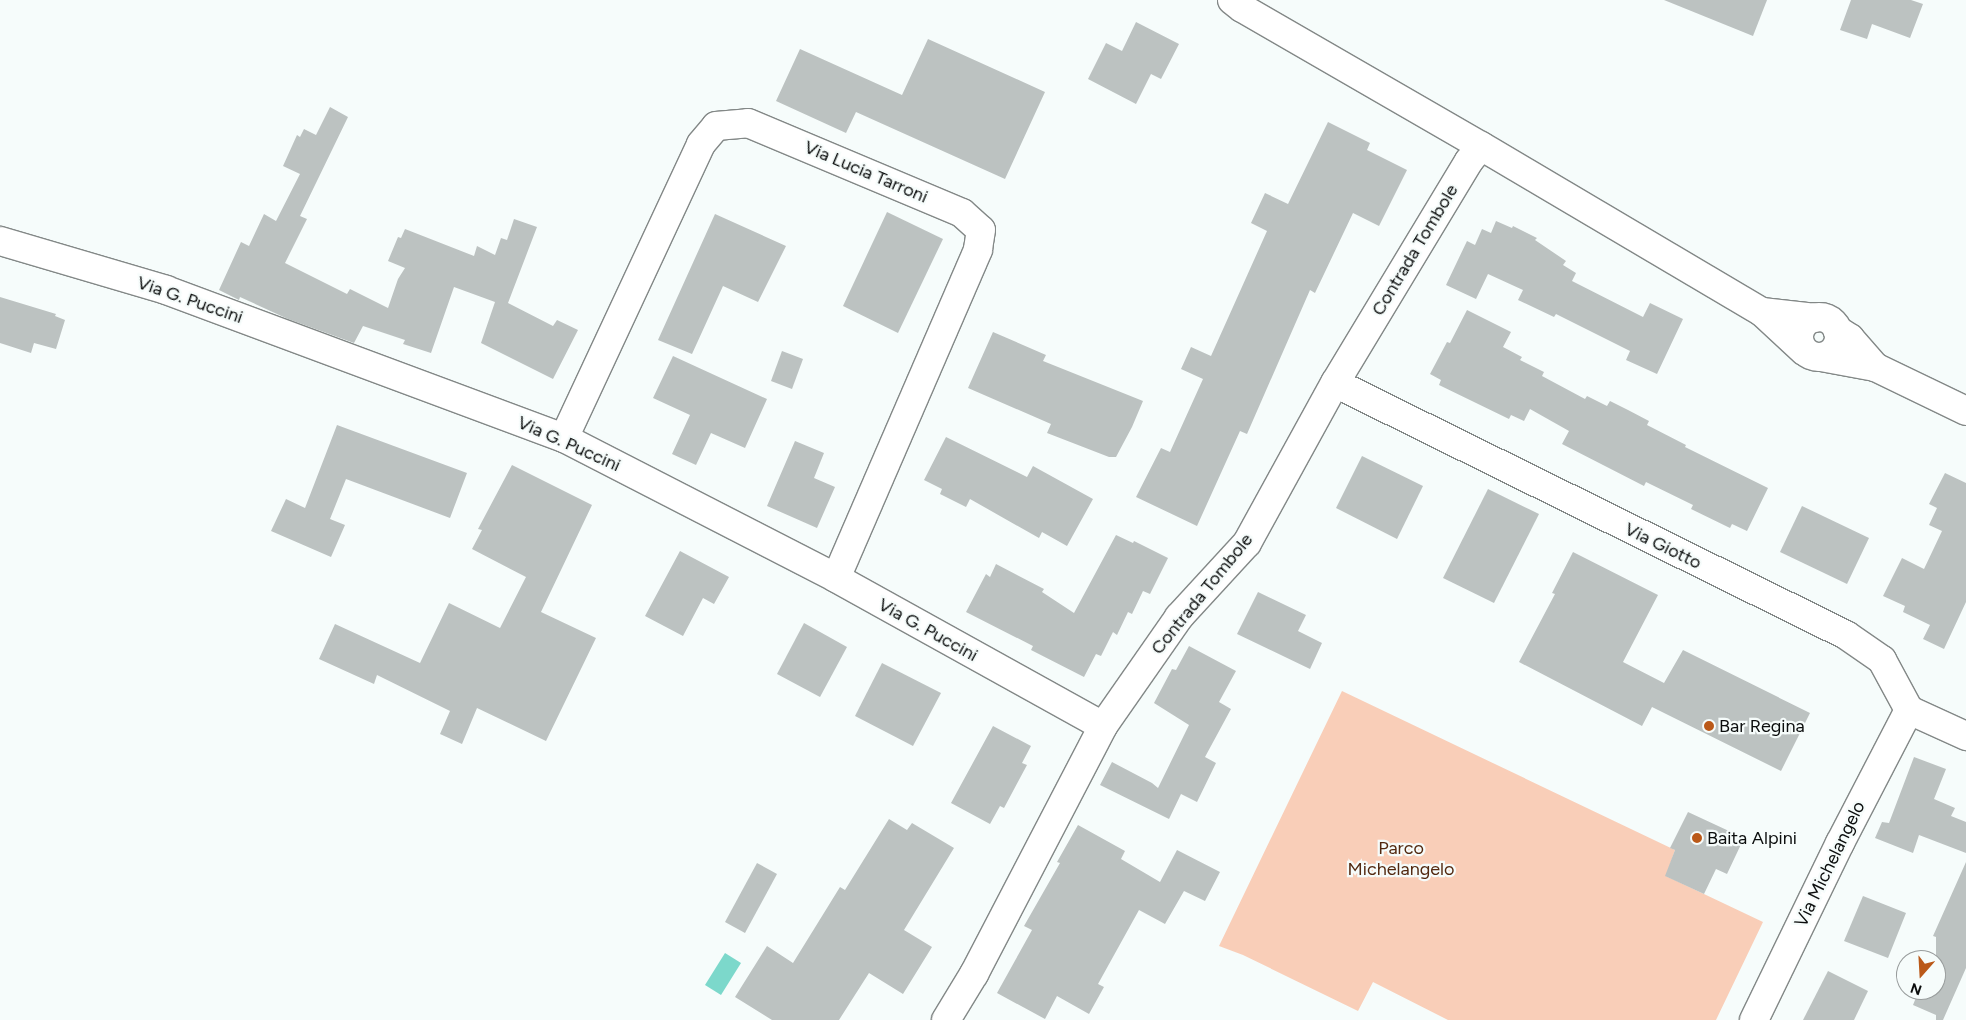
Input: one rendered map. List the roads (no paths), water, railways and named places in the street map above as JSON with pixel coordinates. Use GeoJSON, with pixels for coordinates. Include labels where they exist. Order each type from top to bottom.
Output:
{"type":"FeatureCollection","features":[{"type":"Feature","properties":{"kind":"street"},"geometry":{"type":"LineString","coordinates":[[1232,0],[1242,8],[1762,312],[1812,354],[1875,367],[1966,411]]}},
{"type":"Feature","properties":{"kind":"street","name":"Via Lucia Tarroni"},"geometry":{"type":"LineString","coordinates":[[564,438],[701,144],[716,126],[748,123],[962,213],[981,230],[978,250],[836,578]]}},
{"type":"Feature","properties":{"kind":"street","name":"Contrada Tombole"},"geometry":{"type":"LineString","coordinates":[[946,1020],[974,974],[1103,726],[1179,617],[1247,543],[1335,383],[1469,161],[1481,146]]}},
{"type":"Feature","properties":{"kind":"street","name":"Via G. Puccini"},"geometry":{"type":"LineString","coordinates":[[0,241],[166,290],[564,438],[836,578],[1103,726]]}},
{"type":"Feature","properties":{"kind":"street"},"geometry":{"type":"LineString","coordinates":[[1762,312],[1827,324],[1850,338],[1875,367]]}},
{"type":"Feature","properties":{"kind":"street"},"geometry":{"type":"LineString","coordinates":[[1812,354],[1827,356],[1836,348],[1838,342],[1827,324]]}},
{"type":"Feature","properties":{"kind":"street","name":"Via Giotto"},"geometry":{"type":"LineString","coordinates":[[1335,383],[1846,635],[1882,660],[1909,710]]}},
{"type":"Feature","properties":{"kind":"street"},"geometry":{"type":"LineString","coordinates":[[1909,710],[1966,736]]}},
{"type":"Feature","properties":{"kind":"street","name":"Via Michelangelo"},"geometry":{"type":"LineString","coordinates":[[1754,1020],[1840,843],[1909,710]]}},
{"type":"Feature","properties":{"kind":"place","name":"Bar Regina"},"geometry":{"type":"Point","coordinates":[1709,726]}},
{"type":"Feature","properties":{"kind":"place","name":"Baita Alpini"},"geometry":{"type":"Point","coordinates":[1697,838]}},
{"type":"Feature","properties":{"kind":"park label","name":"Parco Michelangelo"},"geometry":{"type":"Point","coordinates":[1401,860]}}]}
